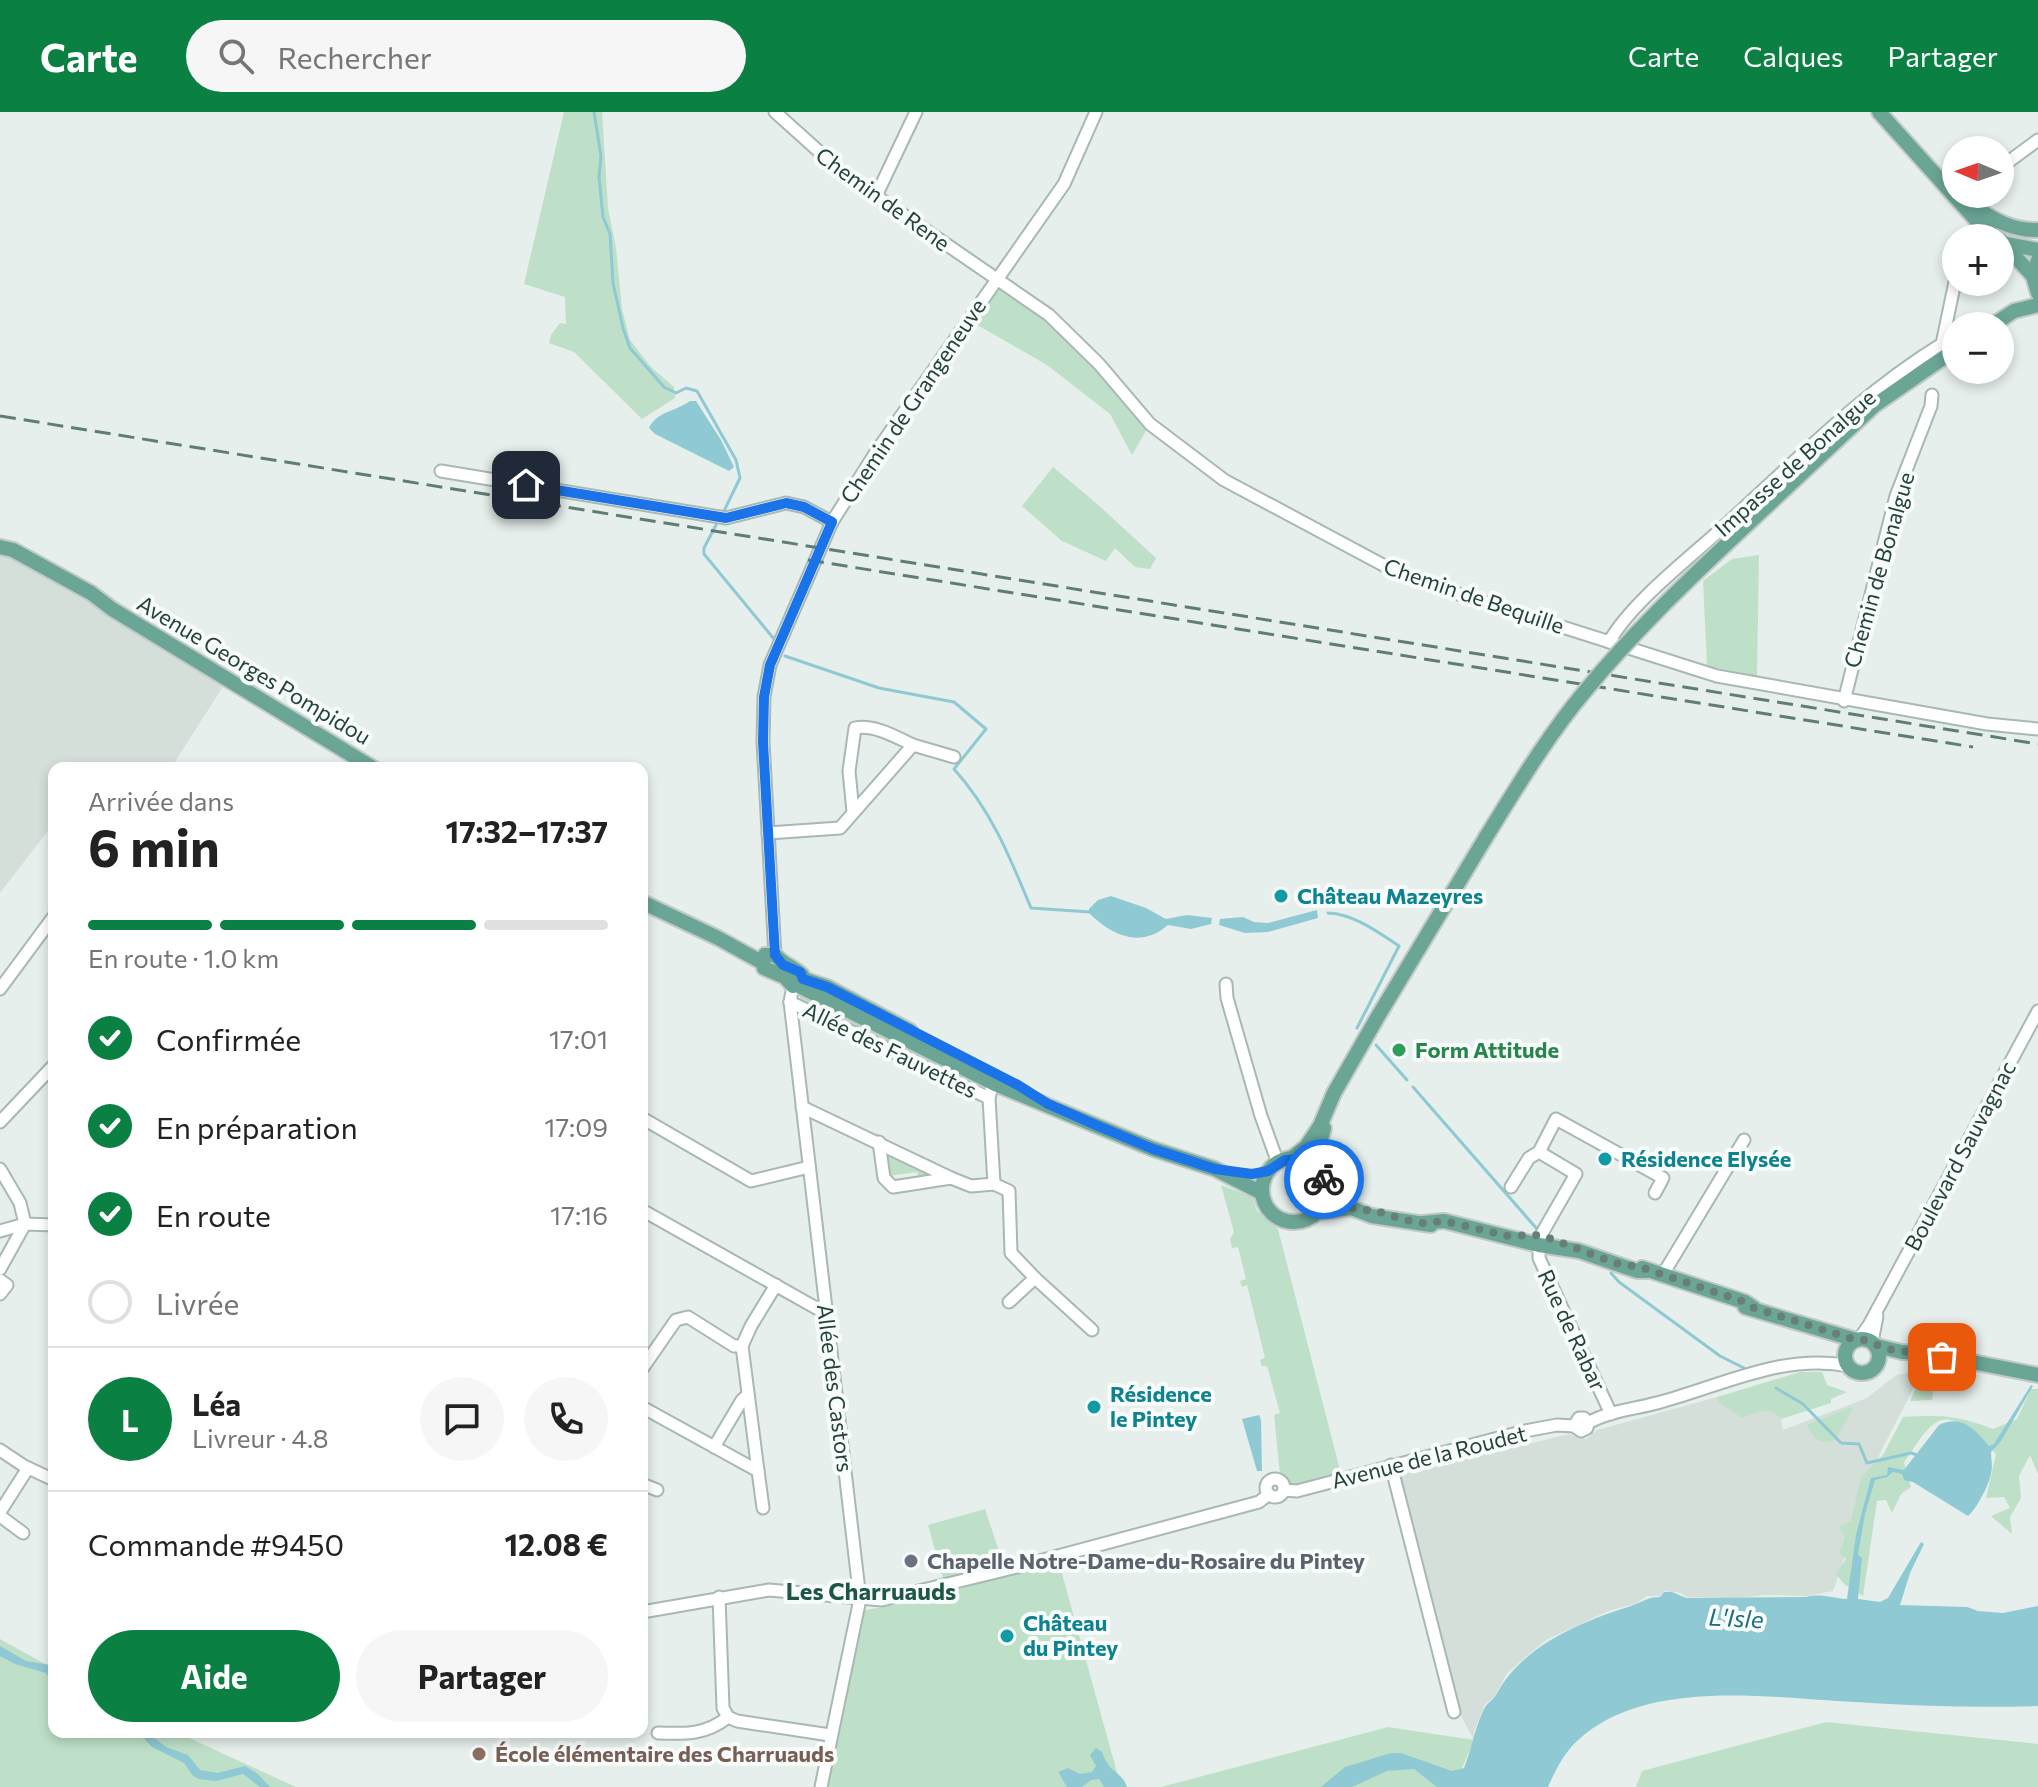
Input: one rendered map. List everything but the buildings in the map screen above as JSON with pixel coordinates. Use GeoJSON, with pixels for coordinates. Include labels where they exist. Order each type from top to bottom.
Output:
{"type":"FeatureCollection","features":[{"type":"Feature","properties":{"kind":"main road"},"geometry":{"type":"LineString","coordinates":[[1879,112],[1942,183]]}},
{"type":"Feature","properties":{"kind":"main road"},"geometry":{"type":"LineString","coordinates":[[1965,208],[1981,224]]}},
{"type":"Feature","properties":{"kind":"main road"},"geometry":{"type":"LineString","coordinates":[[1976,208],[2005,225],[2038,230]]}},
{"type":"Feature","properties":{"kind":"main road"},"geometry":{"type":"LineString","coordinates":[[2014,244],[2038,250]]}},
{"type":"Feature","properties":{"kind":"main road"},"geometry":{"type":"LineString","coordinates":[[2014,257],[2035,284]]}},
{"type":"Feature","properties":{"kind":"main road"},"geometry":{"type":"LineString","coordinates":[[2014,311],[2035,284],[2038,260]]}},
{"type":"Feature","properties":{"kind":"main road"},"geometry":{"type":"LineString","coordinates":[[2014,311],[2038,305]]}},
{"type":"Feature","properties":{"kind":"main road"},"geometry":{"type":"LineString","coordinates":[[1215,1169],[1252,1174],[1279,1164],[1306,1147],[1320,1126],[1352,1061],[1486,837],[1545,744],[1584,692],[1632,638],[1735,536],[1875,405],[1942,359]]}},
{"type":"Feature","properties":{"kind":"main road","name":"Avenue Georges Pompidou"},"geometry":{"type":"LineString","coordinates":[[0,547],[13,550],[91,593],[112,609],[363,762]]}},
{"type":"Feature","properties":{"kind":"main road","name":"Avenue Georges Pompidou"},"geometry":{"type":"LineString","coordinates":[[0,555],[87,600],[112,609]]}},
{"type":"Feature","properties":{"kind":"main road"},"geometry":{"type":"LineString","coordinates":[[648,896],[767,958]]}},
{"type":"Feature","properties":{"kind":"main road"},"geometry":{"type":"LineString","coordinates":[[648,905],[767,958]]}},
{"type":"Feature","properties":{"kind":"main road"},"geometry":{"type":"LineString","coordinates":[[767,958],[764,968],[785,977],[796,988],[827,987],[1018,1085],[1048,1104],[1153,1149],[1241,1180],[1262,1193],[1268,1209],[1282,1220],[1298,1222],[1318,1212],[1353,1209],[1423,1223],[1444,1221],[1486,1232],[1539,1240],[1624,1263],[1745,1302],[1754,1308],[1805,1324],[1858,1348],[1878,1362]]}},
{"type":"Feature","properties":{"kind":"main road"},"geometry":{"type":"LineString","coordinates":[[1352,1061],[1322,1134],[1318,1169],[1326,1189],[1353,1209]]}},
{"type":"Feature","properties":{"kind":"main road"},"geometry":{"type":"LineString","coordinates":[[1279,1164],[1307,1161],[1318,1169]]}},
{"type":"Feature","properties":{"kind":"main road"},"geometry":{"type":"LineString","coordinates":[[1262,1193],[1279,1164]]}},
{"type":"Feature","properties":{"kind":"main road"},"geometry":{"type":"LineString","coordinates":[[1318,1212],[1326,1189]]}},
{"type":"Feature","properties":{"kind":"main road"},"geometry":{"type":"LineString","coordinates":[[1858,1348],[1950,1359],[2038,1375]]}},
{"type":"Feature","properties":{"kind":"main road"},"geometry":{"type":"LineString","coordinates":[[1858,1348],[1862,1372],[1891,1357],[1950,1359]]}},
{"type":"Feature","properties":{"kind":"street","name":"Chemin de Rene"},"geometry":{"type":"LineString","coordinates":[[775,112],[844,174],[996,280]]}},
{"type":"Feature","properties":{"kind":"street"},"geometry":{"type":"LineString","coordinates":[[876,196],[916,112]]}},
{"type":"Feature","properties":{"kind":"street","name":"Chemin de Grangeneuve"},"geometry":{"type":"LineString","coordinates":[[767,958],[768,833],[763,742],[764,697],[770,665],[832,522],[876,452],[1064,184],[1096,112]]}},
{"type":"Feature","properties":{"kind":"street"},"geometry":{"type":"LineString","coordinates":[[2014,158],[2038,140]]}},
{"type":"Feature","properties":{"kind":"street","name":"Chemin de Bequille"},"geometry":{"type":"LineString","coordinates":[[996,280],[1049,315],[1099,364],[1150,424],[1224,480],[1383,565],[1418,580],[1717,676],[1844,701],[2038,729]]}},
{"type":"Feature","properties":{"kind":"street","name":"Impasse de Bonalgue"},"geometry":{"type":"LineString","coordinates":[[1609,642],[1640,604],[1851,409],[1899,371],[1942,344],[1952,296]]}},
{"type":"Feature","properties":{"kind":"street","name":"Chemin de Bonalgue"},"geometry":{"type":"LineString","coordinates":[[1844,701],[1896,496],[1931,406],[1932,395]]}},
{"type":"Feature","properties":{"kind":"street","name":"Chemin de Grangeneuve"},"geometry":{"type":"LineString","coordinates":[[441,471],[726,518],[786,503],[804,507],[832,522]]}},
{"type":"Feature","properties":{"kind":"street"},"geometry":{"type":"LineString","coordinates":[[853,812],[849,771],[855,728],[885,732],[913,745],[954,757]]}},
{"type":"Feature","properties":{"kind":"street"},"geometry":{"type":"LineString","coordinates":[[768,833],[840,828],[913,745]]}},
{"type":"Feature","properties":{"kind":"street"},"geometry":{"type":"LineString","coordinates":[[0,989],[48,924]]}},
{"type":"Feature","properties":{"kind":"street"},"geometry":{"type":"LineString","coordinates":[[1226,984],[1227,998],[1261,1116],[1279,1164]]}},
{"type":"Feature","properties":{"kind":"street","name":"Allée des Fauvettes"},"geometry":{"type":"LineString","coordinates":[[796,988],[990,1094],[994,1184]]}},
{"type":"Feature","properties":{"kind":"street","name":"Allée des Castors"},"geometry":{"type":"LineString","coordinates":[[796,988],[802,1107],[860,1599],[821,1787]]}},
{"type":"Feature","properties":{"kind":"street","name":"Boulevard Sauvagnac"},"geometry":{"type":"LineString","coordinates":[[1858,1348],[2037,1016]]}},
{"type":"Feature","properties":{"kind":"street"},"geometry":{"type":"LineString","coordinates":[[0,1122],[48,1071]]}},
{"type":"Feature","properties":{"kind":"street"},"geometry":{"type":"LineString","coordinates":[[802,1107],[951,1178],[971,1186],[994,1184],[1009,1191],[1011,1253],[1092,1330]]}},
{"type":"Feature","properties":{"kind":"street"},"geometry":{"type":"LineString","coordinates":[[1511,1187],[1529,1158],[1539,1152],[1556,1119],[1663,1178],[1655,1193]]}},
{"type":"Feature","properties":{"kind":"street"},"geometry":{"type":"LineString","coordinates":[[648,1121],[751,1181],[809,1167]]}},
{"type":"Feature","properties":{"kind":"street"},"geometry":{"type":"LineString","coordinates":[[1655,1273],[1744,1140]]}},
{"type":"Feature","properties":{"kind":"street"},"geometry":{"type":"LineString","coordinates":[[879,1142],[884,1178],[893,1187],[951,1178]]}},
{"type":"Feature","properties":{"kind":"street"},"geometry":{"type":"LineString","coordinates":[[1539,1152],[1576,1174],[1539,1240]]}},
{"type":"Feature","properties":{"kind":"street"},"geometry":{"type":"LineString","coordinates":[[0,1169],[20,1203],[25,1224],[0,1269]]}},
{"type":"Feature","properties":{"kind":"street"},"geometry":{"type":"LineString","coordinates":[[648,1213],[825,1313]]}},
{"type":"Feature","properties":{"kind":"street"},"geometry":{"type":"LineString","coordinates":[[0,1231],[25,1224],[48,1225]]}},
{"type":"Feature","properties":{"kind":"street","name":"Rue de Rabar"},"geometry":{"type":"LineString","coordinates":[[1539,1240],[1539,1258],[1611,1414]]}},
{"type":"Feature","properties":{"kind":"street"},"geometry":{"type":"LineString","coordinates":[[1009,1302],[1035,1278]]}},
{"type":"Feature","properties":{"kind":"street"},"geometry":{"type":"LineString","coordinates":[[0,1280],[7,1285],[0,1294]]}},
{"type":"Feature","properties":{"kind":"street"},"geometry":{"type":"LineString","coordinates":[[763,1508],[742,1346],[776,1285]]}},
{"type":"Feature","properties":{"kind":"street"},"geometry":{"type":"LineString","coordinates":[[648,1360],[676,1320],[682,1317],[688,1317],[734,1346],[742,1346]]}},
{"type":"Feature","properties":{"kind":"street"},"geometry":{"type":"LineString","coordinates":[[1611,1414],[1792,1363],[1830,1362],[1858,1348]]}},
{"type":"Feature","properties":{"kind":"street"},"geometry":{"type":"LineString","coordinates":[[714,1447],[748,1395]]}},
{"type":"Feature","properties":{"kind":"street"},"geometry":{"type":"LineString","coordinates":[[648,1410],[758,1471]]}},
{"type":"Feature","properties":{"kind":"street","name":"Avenue de la Roudet"},"geometry":{"type":"LineString","coordinates":[[648,1611],[769,1590],[882,1600],[1259,1502],[1269,1494],[1267,1487],[1271,1480],[1282,1482],[1284,1490],[1297,1491],[1525,1431],[1557,1425],[1574,1426],[1584,1431],[1588,1423],[1599,1416],[1611,1414]]}},
{"type":"Feature","properties":{"kind":"street"},"geometry":{"type":"LineString","coordinates":[[0,1450],[48,1477]]}},
{"type":"Feature","properties":{"kind":"street"},"geometry":{"type":"LineString","coordinates":[[1391,1465],[1454,1712]]}},
{"type":"Feature","properties":{"kind":"street"},"geometry":{"type":"LineString","coordinates":[[23,1533],[0,1514],[28,1468]]}},
{"type":"Feature","properties":{"kind":"street"},"geometry":{"type":"LineString","coordinates":[[648,1486],[657,1490]]}},
{"type":"Feature","properties":{"kind":"street"},"geometry":{"type":"LineString","coordinates":[[719,1597],[723,1708],[728,1717],[830,1735]]}},
{"type":"Feature","properties":{"kind":"street"},"geometry":{"type":"LineString","coordinates":[[658,1733],[693,1734],[712,1729],[728,1717]]}},
{"type":"Feature","properties":{"kind":"shaded area"},"geometry":{"type":"Polygon","coordinates":[[[0,546],[231,674],[175,762],[48,762],[48,831],[0,893],[0,546]]]}},
{"type":"Feature","properties":{"kind":"shaded area"},"geometry":{"type":"Polygon","coordinates":[[[1923,1370],[1880,1453],[1833,1591],[1806,1596],[1736,1598],[1686,1597],[1681,1593],[1664,1591],[1660,1596],[1647,1596],[1635,1604],[1608,1611],[1546,1640],[1507,1673],[1494,1697],[1485,1704],[1474,1731],[1474,1740],[1452,1699],[1396,1476],[1569,1434],[1586,1439],[1597,1430],[1717,1397],[1718,1402],[1775,1412],[1781,1419],[1783,1430],[1867,1398],[1896,1375],[1923,1370]]]}},
{"type":"Feature","properties":{"kind":"green space"},"geometry":{"type":"Polygon","coordinates":[[[564,112],[602,112],[608,208],[616,248],[622,309],[630,340],[651,367],[674,387],[675,398],[642,419],[574,352],[549,343],[560,323],[566,324],[565,297],[524,284],[564,112]]]}},
{"type":"Feature","properties":{"kind":"green space"},"geometry":{"type":"Polygon","coordinates":[[[1001,288],[1049,315],[1150,424],[1132,455],[1110,414],[1047,365],[972,322],[1001,288]]]}},
{"type":"Feature","properties":{"kind":"green space"},"geometry":{"type":"Polygon","coordinates":[[[1053,467],[1156,558],[1150,569],[1135,567],[1115,548],[1106,561],[1062,541],[1022,506],[1053,467]]]}},
{"type":"Feature","properties":{"kind":"green space"},"geometry":{"type":"Polygon","coordinates":[[[1759,555],[1757,676],[1707,666],[1703,581],[1732,559],[1759,555]]]}},
{"type":"Feature","properties":{"kind":"green space"},"geometry":{"type":"Polygon","coordinates":[[[804,993],[984,1086],[981,1088],[800,1000],[800,995],[804,993]]]}},
{"type":"Feature","properties":{"kind":"green space"},"geometry":{"type":"Polygon","coordinates":[[[883,1148],[935,1175],[919,1179],[917,1172],[888,1176],[883,1148]]]}},
{"type":"Feature","properties":{"kind":"green space"},"geometry":{"type":"Polygon","coordinates":[[[1221,1185],[1253,1197],[1257,1211],[1278,1229],[1341,1474],[1291,1485],[1280,1474],[1274,1415],[1280,1413],[1267,1366],[1262,1366],[1260,1360],[1265,1358],[1247,1285],[1242,1287],[1240,1281],[1246,1279],[1238,1247],[1232,1248],[1230,1239],[1234,1232],[1221,1185]]]}},
{"type":"Feature","properties":{"kind":"green space"},"geometry":{"type":"Polygon","coordinates":[[[1924,1369],[1936,1370],[1932,1400],[1910,1401],[1924,1369]]]}},
{"type":"Feature","properties":{"kind":"green space"},"geometry":{"type":"Polygon","coordinates":[[[1800,1372],[1822,1372],[1827,1385],[1847,1392],[1831,1399],[1831,1403],[1781,1419],[1768,1411],[1742,1418],[1718,1402],[1717,1397],[1800,1372]]]}},
{"type":"Feature","properties":{"kind":"green space"},"geometry":{"type":"Polygon","coordinates":[[[2031,1389],[2038,1389],[2038,1474],[2030,1455],[2019,1476],[2021,1498],[2010,1517],[2012,1534],[1991,1516],[2010,1508],[2004,1497],[1986,1498],[1996,1454],[1961,1424],[1944,1420],[1937,1422],[1904,1462],[1911,1487],[1901,1494],[1892,1513],[1886,1500],[1877,1501],[1863,1596],[1844,1584],[1836,1574],[1846,1559],[1839,1553],[1845,1538],[1839,1527],[1851,1521],[1861,1477],[1883,1455],[1903,1417],[1949,1417],[1993,1429],[2017,1419],[2031,1389]]]}},
{"type":"Feature","properties":{"kind":"green space"},"geometry":{"type":"Polygon","coordinates":[[[1851,1407],[1853,1409],[1835,1440],[1825,1442],[1817,1439],[1807,1425],[1851,1407]]]}},
{"type":"Feature","properties":{"kind":"green space"},"geometry":{"type":"Polygon","coordinates":[[[985,1509],[1003,1563],[943,1578],[928,1525],[985,1509]]]}},
{"type":"Feature","properties":{"kind":"green space"},"geometry":{"type":"Polygon","coordinates":[[[1058,1559],[1121,1787],[818,1787],[858,1606],[866,1610],[924,1600],[1058,1559]]]}},
{"type":"Feature","properties":{"kind":"green space"},"geometry":{"type":"Polygon","coordinates":[[[0,1639],[48,1666],[48,1738],[189,1738],[296,1787],[0,1787],[0,1639]]]}},
{"type":"Feature","properties":{"kind":"green space"},"geometry":{"type":"Polygon","coordinates":[[[1826,1722],[2038,1744],[2038,1787],[1636,1787],[1642,1771],[1826,1722]]]}},
{"type":"Feature","properties":{"kind":"green space"},"geometry":{"type":"Polygon","coordinates":[[[1388,1727],[1474,1740],[1454,1787],[1161,1787],[1388,1727]]]}},
{"type":"Feature","properties":{"kind":"water"},"geometry":{"type":"Polygon","coordinates":[[[696,401],[721,440],[734,467],[729,471],[655,434],[649,428],[662,415],[696,401]]]}},
{"type":"Feature","properties":{"kind":"water"},"geometry":{"type":"Polygon","coordinates":[[[1111,896],[1146,908],[1166,919],[1187,915],[1212,918],[1211,924],[1191,929],[1168,925],[1148,936],[1127,937],[1108,928],[1089,913],[1098,900],[1111,896]]]}},
{"type":"Feature","properties":{"kind":"water"},"geometry":{"type":"Polygon","coordinates":[[[1317,910],[1318,918],[1268,932],[1245,933],[1219,925],[1220,919],[1243,917],[1268,923],[1317,910]]]}},
{"type":"Feature","properties":{"kind":"water","name":"L'Isle"},"geometry":{"type":"Polygon","coordinates":[[[2031,1385],[2001,1441],[1991,1452],[1992,1468],[1988,1483],[1968,1516],[1913,1482],[1904,1480],[1902,1474],[1893,1472],[1887,1477],[1875,1480],[1858,1555],[1862,1558],[1858,1599],[1880,1602],[1888,1598],[1921,1542],[1924,1544],[1910,1573],[1900,1605],[1967,1607],[2003,1613],[2038,1606],[2038,1706],[1923,1706],[1748,1696],[1672,1699],[1637,1707],[1605,1721],[1572,1746],[1548,1787],[1437,1787],[1414,1769],[1387,1771],[1352,1787],[1321,1787],[1345,1767],[1391,1753],[1401,1753],[1452,1771],[1464,1768],[1484,1709],[1521,1663],[1573,1628],[1660,1597],[1664,1592],[1686,1598],[1816,1595],[1847,1599],[1856,1535],[1871,1478],[1887,1475],[1888,1467],[1904,1470],[1939,1425],[1947,1422],[1961,1422],[1989,1446],[1994,1444],[2031,1385]]]}},
{"type":"Feature","properties":{"kind":"water"},"geometry":{"type":"Polygon","coordinates":[[[1259,1415],[1262,1471],[1257,1471],[1242,1419],[1259,1415]]]}},
{"type":"Feature","properties":{"kind":"water"},"geometry":{"type":"Polygon","coordinates":[[[0,1646],[26,1661],[48,1665],[48,1676],[46,1673],[0,1656],[0,1646]]]}},
{"type":"Feature","properties":{"kind":"water"},"geometry":{"type":"Polygon","coordinates":[[[144,1738],[155,1738],[166,1747],[188,1755],[200,1770],[218,1773],[245,1766],[270,1787],[260,1787],[243,1774],[216,1781],[199,1779],[184,1763],[152,1747],[144,1738]]]}},
{"type":"Feature","properties":{"kind":"water"},"geometry":{"type":"Polygon","coordinates":[[[1096,1748],[1127,1787],[1104,1787],[1099,1779],[1091,1780],[1082,1787],[1067,1787],[1058,1772],[1068,1768],[1080,1774],[1092,1772],[1096,1766],[1090,1755],[1096,1748]]]}},
{"type":"Feature","properties":{"kind":"waterway"},"geometry":{"type":"LineString","coordinates":[[594,112],[601,156],[599,177],[603,217],[610,234],[613,283],[623,328],[630,348],[664,387],[676,393],[686,388],[697,391],[736,460],[740,478],[723,513]]}},
{"type":"Feature","properties":{"kind":"waterway"},"geometry":{"type":"LineString","coordinates":[[716,525],[704,554],[774,639]]}},
{"type":"Feature","properties":{"kind":"waterway"},"geometry":{"type":"LineString","coordinates":[[785,656],[879,688],[954,702],[986,729],[954,769],[989,818],[1031,908],[1090,912]]}},
{"type":"Feature","properties":{"kind":"waterway"},"geometry":{"type":"LineString","coordinates":[[1328,913],[1356,920],[1399,946],[1357,1028]]}},
{"type":"Feature","properties":{"kind":"waterway"},"geometry":{"type":"LineString","coordinates":[[1376,1045],[1407,1080]]}},
{"type":"Feature","properties":{"kind":"waterway"},"geometry":{"type":"LineString","coordinates":[[1413,1087],[1537,1229]]}},
{"type":"Feature","properties":{"kind":"waterway"},"geometry":{"type":"LineString","coordinates":[[1611,1273],[1720,1356],[1744,1368]]}},
{"type":"Feature","properties":{"kind":"waterway"},"geometry":{"type":"LineString","coordinates":[[1776,1388],[1803,1404],[1841,1443],[1859,1444],[1867,1463],[1911,1453],[1917,1455]]}},
{"type":"Feature","properties":{"kind":"railway"},"geometry":{"type":"LineString","coordinates":[[0,416],[2038,744]]}},
{"type":"Feature","properties":{"kind":"railway"},"geometry":{"type":"LineString","coordinates":[[808,560],[1973,747]]}},
{"type":"Feature","properties":{"kind":"way so far"},"geometry":{"type":"LineString","coordinates":[[1324,1179],[1326,1189],[1351,1208],[1423,1223],[1444,1221],[1508,1236],[1541,1235],[1615,1263],[1640,1267],[1856,1340],[1868,1340],[1876,1346],[1902,1352],[1942,1357]]}},
{"type":"Feature","properties":{"kind":"place","name":"Château Mazeyres"},"geometry":{"type":"Point","coordinates":[1281,896]}},
{"type":"Feature","properties":{"kind":"place","name":"Form Attitude"},"geometry":{"type":"Point","coordinates":[1399,1050]}},
{"type":"Feature","properties":{"kind":"place","name":"Résidence Elysée"},"geometry":{"type":"Point","coordinates":[1605,1159]}},
{"type":"Feature","properties":{"kind":"place","name":"Résidence le Pintey"},"geometry":{"type":"Point","coordinates":[1094,1407]}},
{"type":"Feature","properties":{"kind":"place","name":"Chapelle Notre-Dame-du-Rosaire du Pintey"},"geometry":{"type":"Point","coordinates":[911,1561]}},
{"type":"Feature","properties":{"kind":"place","name":"Château du Pintey"},"geometry":{"type":"Point","coordinates":[1007,1636]}},
{"type":"Feature","properties":{"kind":"place","name":"École élémentaire des Charruauds"},"geometry":{"type":"Point","coordinates":[479,1754]}},
{"type":"Feature","properties":{"kind":"district","name":"Les Charruauds"},"geometry":{"type":"Point","coordinates":[871,1592]}},
{"type":"Feature","properties":{"kind":"route"},"geometry":{"type":"LineString","coordinates":[[526,485],[726,518],[786,503],[804,507],[832,522],[770,665],[764,697],[763,742],[775,955],[783,965],[800,972],[803,979],[827,987],[1018,1085],[1048,1104],[1153,1149],[1215,1169],[1252,1174],[1268,1171],[1285,1160],[1299,1159],[1318,1169],[1324,1179]]}}]}
